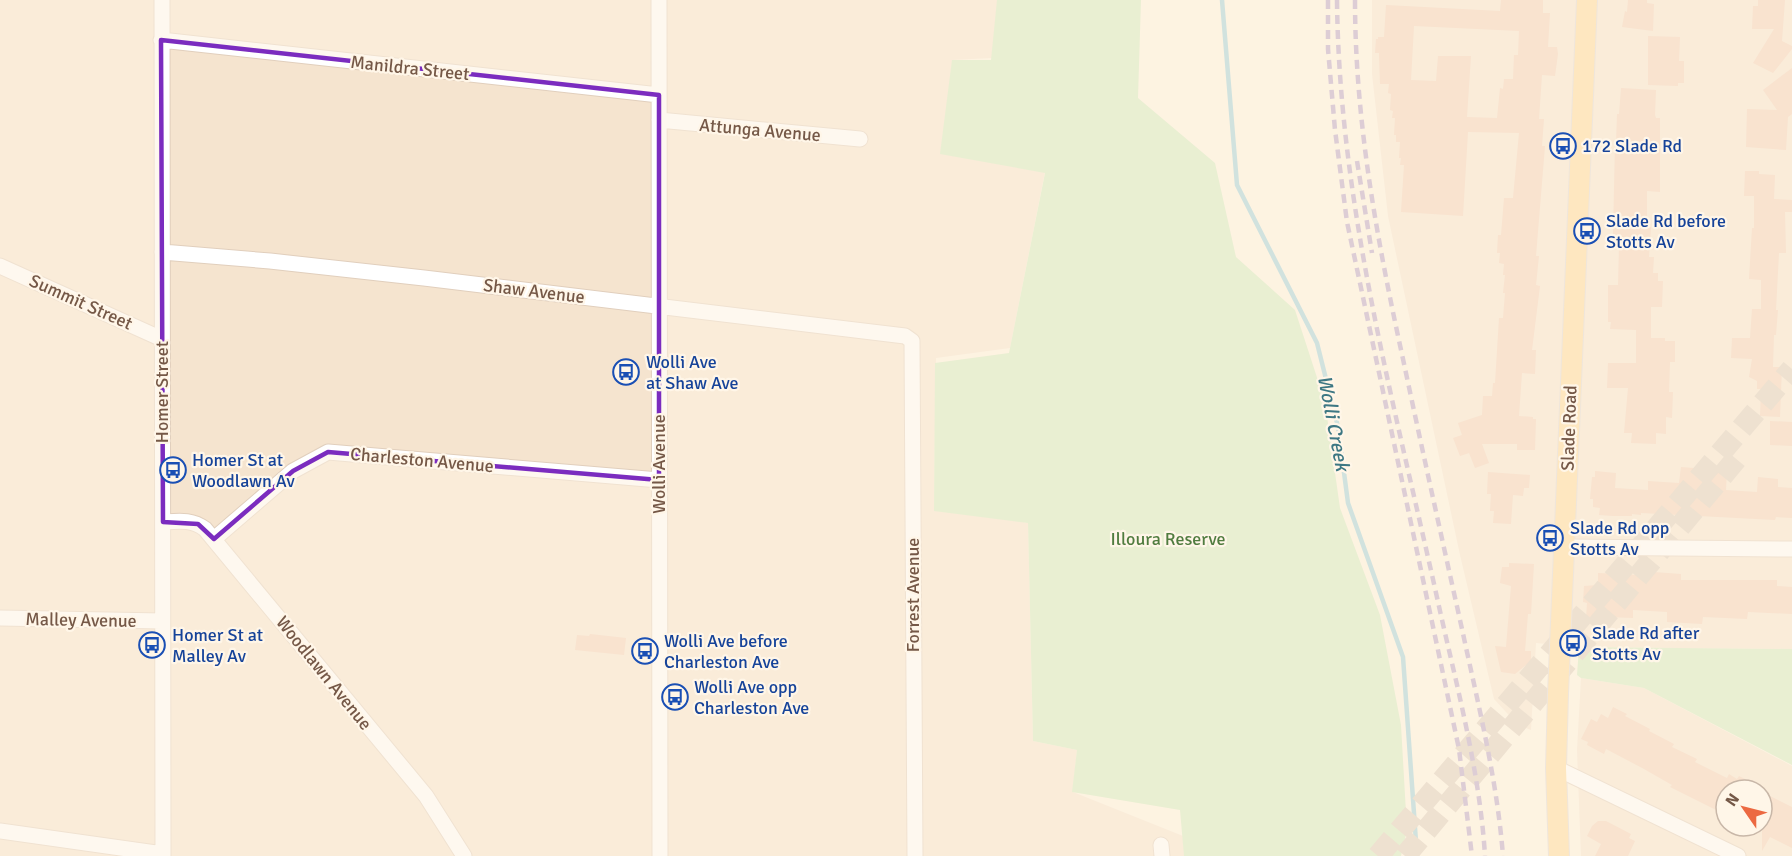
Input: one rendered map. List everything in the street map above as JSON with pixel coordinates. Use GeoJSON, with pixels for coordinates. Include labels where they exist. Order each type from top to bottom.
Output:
{"type":"FeatureCollection","features":[{"type":"Feature","properties":{"kind":"main road","name":"Slade Road"},"geometry":{"type":"LineString","coordinates":[[1559,856],[1556,768],[1587,0]]}},
{"type":"Feature","properties":{"kind":"street","name":"Homer Street"},"geometry":{"type":"LineString","coordinates":[[162,0],[163,855]]}},
{"type":"Feature","properties":{"kind":"street","name":"Wolli Avenue"},"geometry":{"type":"LineString","coordinates":[[659,0],[660,856]]}},
{"type":"Feature","properties":{"kind":"street","name":"Manildra Street"},"geometry":{"type":"LineString","coordinates":[[161,40],[659,95]]}},
{"type":"Feature","properties":{"kind":"street","name":"Attunga Avenue"},"geometry":{"type":"LineString","coordinates":[[659,120],[860,139]]}},
{"type":"Feature","properties":{"kind":"street","name":"Shaw Avenue"},"geometry":{"type":"LineString","coordinates":[[162,252],[270,261],[905,336]]}},
{"type":"Feature","properties":{"kind":"street","name":"Summit Street"},"geometry":{"type":"LineString","coordinates":[[0,266],[162,339]]}},
{"type":"Feature","properties":{"kind":"street","name":"Forrest Avenue"},"geometry":{"type":"LineString","coordinates":[[905,336],[912,341],[915,856]]}},
{"type":"Feature","properties":{"kind":"street","name":"Charleston Avenue"},"geometry":{"type":"LineString","coordinates":[[214,539],[292,471],[328,452],[659,480]]}},
{"type":"Feature","properties":{"kind":"street","name":"Woodlawn Avenue"},"geometry":{"type":"LineString","coordinates":[[163,522],[187,521],[198,524],[214,539],[426,796],[464,856]]}},
{"type":"Feature","properties":{"kind":"street"},"geometry":{"type":"LineString","coordinates":[[1565,547],[1792,549]]}},
{"type":"Feature","properties":{"kind":"street","name":"Malley Avenue"},"geometry":{"type":"LineString","coordinates":[[0,618],[162,621]]}},
{"type":"Feature","properties":{"kind":"street"},"geometry":{"type":"LineString","coordinates":[[1556,768],[1738,856]]}},
{"type":"Feature","properties":{"kind":"street"},"geometry":{"type":"LineString","coordinates":[[0,831],[163,855]]}},
{"type":"Feature","properties":{"kind":"highlighted area"},"geometry":{"type":"Polygon","coordinates":[[[161,40],[659,95],[659,480],[328,452],[293,471],[214,539],[198,524],[163,522],[161,40]]]}},
{"type":"Feature","properties":{"kind":"shaded area"},"geometry":{"type":"Polygon","coordinates":[[[0,0],[999,0],[992,58],[952,60],[1045,172],[1010,348],[936,358],[934,503],[1028,523],[1033,741],[1077,750],[1073,792],[1188,838],[1189,856],[0,856],[0,0]]]}},
{"type":"Feature","properties":{"kind":"shaded area"},"geometry":{"type":"Polygon","coordinates":[[[1372,0],[1792,0],[1792,649],[1579,647],[1536,643],[1531,730],[1518,725],[1494,699],[1460,555],[1388,216],[1372,74],[1372,0]]]}},
{"type":"Feature","properties":{"kind":"shaded area"},"geometry":{"type":"Polygon","coordinates":[[[1581,678],[1644,688],[1792,766],[1792,856],[1581,856],[1577,750],[1581,678]]]}},
{"type":"Feature","properties":{"kind":"green space","name":"Illoura Reserve"},"geometry":{"type":"Polygon","coordinates":[[[997,0],[1141,0],[1138,98],[1215,163],[1236,257],[1295,310],[1325,402],[1340,508],[1380,615],[1401,725],[1407,830],[1401,856],[1184,856],[1180,810],[1072,792],[1077,750],[1033,741],[1028,523],[934,511],[935,363],[1009,353],[1045,173],[940,154],[952,60],[991,60],[997,0]]]}},
{"type":"Feature","properties":{"kind":"green space"},"geometry":{"type":"Polygon","coordinates":[[[1579,647],[1792,649],[1792,765],[1644,688],[1581,678],[1577,675],[1579,647]]]}},
{"type":"Feature","properties":{"kind":"building"},"geometry":{"type":"Polygon","coordinates":[[[1501,0],[1543,0],[1543,13],[1550,13],[1548,47],[1557,47],[1558,54],[1555,76],[1542,75],[1539,119],[1544,119],[1542,146],[1545,146],[1536,256],[1539,256],[1536,285],[1540,286],[1532,350],[1536,350],[1535,374],[1522,373],[1519,416],[1536,419],[1535,450],[1517,450],[1517,444],[1482,444],[1489,463],[1475,468],[1469,453],[1460,456],[1453,438],[1462,435],[1458,423],[1482,415],[1483,396],[1492,396],[1493,383],[1495,383],[1499,318],[1503,318],[1505,293],[1503,293],[1504,264],[1499,263],[1500,253],[1497,253],[1498,235],[1501,235],[1504,198],[1513,198],[1519,133],[1468,132],[1463,216],[1401,212],[1404,165],[1400,165],[1400,142],[1396,142],[1396,135],[1394,135],[1395,118],[1392,118],[1393,111],[1390,110],[1389,84],[1380,84],[1379,53],[1375,53],[1376,39],[1384,37],[1386,5],[1500,11],[1501,0]],[[1414,26],[1411,80],[1436,81],[1438,56],[1471,56],[1467,117],[1497,118],[1500,88],[1503,89],[1504,79],[1513,79],[1514,55],[1518,55],[1519,31],[1414,26]]]}},
{"type":"Feature","properties":{"kind":"building"},"geometry":{"type":"Polygon","coordinates":[[[1628,0],[1647,0],[1647,3],[1654,4],[1653,31],[1622,27],[1628,0]]]}},
{"type":"Feature","properties":{"kind":"building"},"geometry":{"type":"Polygon","coordinates":[[[1758,0],[1785,0],[1782,41],[1792,46],[1792,49],[1773,73],[1753,63],[1774,29],[1752,29],[1753,6],[1758,6],[1758,0]]]}},
{"type":"Feature","properties":{"kind":"building"},"geometry":{"type":"Polygon","coordinates":[[[1648,36],[1680,37],[1679,61],[1684,61],[1684,83],[1678,83],[1678,86],[1648,85],[1648,36]]]}},
{"type":"Feature","properties":{"kind":"building"},"geometry":{"type":"Polygon","coordinates":[[[1792,68],[1792,114],[1788,117],[1786,150],[1746,147],[1747,109],[1777,110],[1763,90],[1792,68]]]}},
{"type":"Feature","properties":{"kind":"building"},"geometry":{"type":"Polygon","coordinates":[[[1621,88],[1656,90],[1655,115],[1656,118],[1660,118],[1660,192],[1647,191],[1647,227],[1651,227],[1649,257],[1654,257],[1653,273],[1658,273],[1658,281],[1663,281],[1662,307],[1651,307],[1651,338],[1675,341],[1675,362],[1670,362],[1669,392],[1673,392],[1672,418],[1666,417],[1666,434],[1656,433],[1656,444],[1631,443],[1632,433],[1624,433],[1628,388],[1607,388],[1608,363],[1636,363],[1636,330],[1610,329],[1611,322],[1608,322],[1608,285],[1618,285],[1619,247],[1610,247],[1611,234],[1613,234],[1617,114],[1619,114],[1621,88]]]}},
{"type":"Feature","properties":{"kind":"building"},"geometry":{"type":"Polygon","coordinates":[[[1745,171],[1759,171],[1759,174],[1775,175],[1774,199],[1792,200],[1792,212],[1785,212],[1786,253],[1779,253],[1776,310],[1778,310],[1776,335],[1774,335],[1773,367],[1782,367],[1780,417],[1760,416],[1761,389],[1757,389],[1757,381],[1749,377],[1752,359],[1731,358],[1732,338],[1750,338],[1752,309],[1761,309],[1761,280],[1749,279],[1752,228],[1754,228],[1754,196],[1744,196],[1745,171]]]}},
{"type":"Feature","properties":{"kind":"building"},"geometry":{"type":"Polygon","coordinates":[[[1770,421],[1792,422],[1792,446],[1770,445],[1770,421]]]}},
{"type":"Feature","properties":{"kind":"building"},"geometry":{"type":"Polygon","coordinates":[[[1707,465],[1719,466],[1719,470],[1727,470],[1726,490],[1757,492],[1758,477],[1778,479],[1778,487],[1792,488],[1792,518],[1776,517],[1775,520],[1641,513],[1641,515],[1632,514],[1632,516],[1599,515],[1600,508],[1593,507],[1593,499],[1590,499],[1592,477],[1595,477],[1595,471],[1616,473],[1615,488],[1648,490],[1648,481],[1679,483],[1681,467],[1706,469],[1707,465]]]}},
{"type":"Feature","properties":{"kind":"building"},"geometry":{"type":"Polygon","coordinates":[[[1488,472],[1530,475],[1529,488],[1524,488],[1523,496],[1513,495],[1511,524],[1493,523],[1494,511],[1490,511],[1491,494],[1487,494],[1488,472]]]}},
{"type":"Feature","properties":{"kind":"building"},"geometry":{"type":"Polygon","coordinates":[[[1509,563],[1534,564],[1531,614],[1528,614],[1525,651],[1531,651],[1531,661],[1515,674],[1501,672],[1495,646],[1506,647],[1511,586],[1500,583],[1502,567],[1509,567],[1509,563]]]}},
{"type":"Feature","properties":{"kind":"building"},"geometry":{"type":"Polygon","coordinates":[[[1640,571],[1681,574],[1681,580],[1777,580],[1777,586],[1792,587],[1792,614],[1748,612],[1747,619],[1703,617],[1702,624],[1667,622],[1667,612],[1633,610],[1633,618],[1586,619],[1587,603],[1583,602],[1584,586],[1598,585],[1598,573],[1640,575],[1640,571]]]}},
{"type":"Feature","properties":{"kind":"building"},"geometry":{"type":"Polygon","coordinates":[[[590,634],[626,638],[624,655],[575,650],[577,635],[589,636],[590,634]]]}},
{"type":"Feature","properties":{"kind":"building"},"geometry":{"type":"Polygon","coordinates":[[[1613,707],[1627,714],[1625,716],[1674,744],[1672,747],[1697,759],[1695,762],[1727,778],[1714,778],[1714,809],[1670,787],[1672,785],[1606,749],[1604,754],[1581,739],[1591,719],[1597,722],[1601,714],[1608,718],[1613,707]]]}},
{"type":"Feature","properties":{"kind":"building"},"geometry":{"type":"Polygon","coordinates":[[[1774,798],[1792,807],[1792,848],[1772,838],[1774,838],[1774,798]]]}},
{"type":"Feature","properties":{"kind":"building"},"geometry":{"type":"Polygon","coordinates":[[[1598,821],[1606,821],[1631,834],[1629,838],[1635,841],[1628,856],[1595,856],[1601,844],[1587,836],[1592,826],[1598,821]]]}},
{"type":"Feature","properties":{"kind":"building"},"geometry":{"type":"Polygon","coordinates":[[[1762,838],[1769,838],[1762,851],[1762,838]]]}},
{"type":"Feature","properties":{"kind":"waterway","name":"Wolli Creek"},"geometry":{"type":"LineString","coordinates":[[1222,0],[1237,185],[1317,343],[1338,427],[1348,503],[1403,657],[1417,856]]}},
{"type":"Feature","properties":{"kind":"tunnel"},"geometry":{"type":"LineString","coordinates":[[1378,856],[1792,369]]}},
{"type":"Feature","properties":{"kind":"tunnel"},"geometry":{"type":"LineString","coordinates":[[1405,856],[1743,451]]}},
{"type":"Feature","properties":{"kind":"railway"},"geometry":{"type":"LineString","coordinates":[[1328,0],[1328,49],[1335,130],[1347,222],[1459,749],[1472,856]]}},
{"type":"Feature","properties":{"kind":"railway"},"geometry":{"type":"LineString","coordinates":[[1337,0],[1340,77],[1359,231],[1389,384],[1467,733],[1478,794],[1485,856]]}},
{"type":"Feature","properties":{"kind":"railway"},"geometry":{"type":"LineString","coordinates":[[1355,0],[1363,135],[1376,225],[1393,314],[1486,742],[1503,856]]}},
{"type":"Feature","properties":{"kind":"railway"},"geometry":{"type":"LineString","coordinates":[[1357,161],[1372,253]]}},
{"type":"Feature","properties":{"kind":"place","name":"172 Slade Rd"},"geometry":{"type":"Point","coordinates":[1563,146]}},
{"type":"Feature","properties":{"kind":"place","name":"Slade Rd before Stotts Av"},"geometry":{"type":"Point","coordinates":[1587,231]}},
{"type":"Feature","properties":{"kind":"place","name":"Wolli Ave at Shaw Ave"},"geometry":{"type":"Point","coordinates":[626,372]}},
{"type":"Feature","properties":{"kind":"place","name":"Homer St at Woodlawn Av"},"geometry":{"type":"Point","coordinates":[173,470]}},
{"type":"Feature","properties":{"kind":"place","name":"Slade Rd opp Stotts Av"},"geometry":{"type":"Point","coordinates":[1550,538]}},
{"type":"Feature","properties":{"kind":"place","name":"Slade Rd after Stotts Av"},"geometry":{"type":"Point","coordinates":[1573,643]}},
{"type":"Feature","properties":{"kind":"place","name":"Homer St at Malley Av"},"geometry":{"type":"Point","coordinates":[152,645]}},
{"type":"Feature","properties":{"kind":"place","name":"Wolli Ave before Charleston Ave"},"geometry":{"type":"Point","coordinates":[645,651]}},
{"type":"Feature","properties":{"kind":"place","name":"Wolli Ave opp Charleston Ave"},"geometry":{"type":"Point","coordinates":[675,697]}}]}
